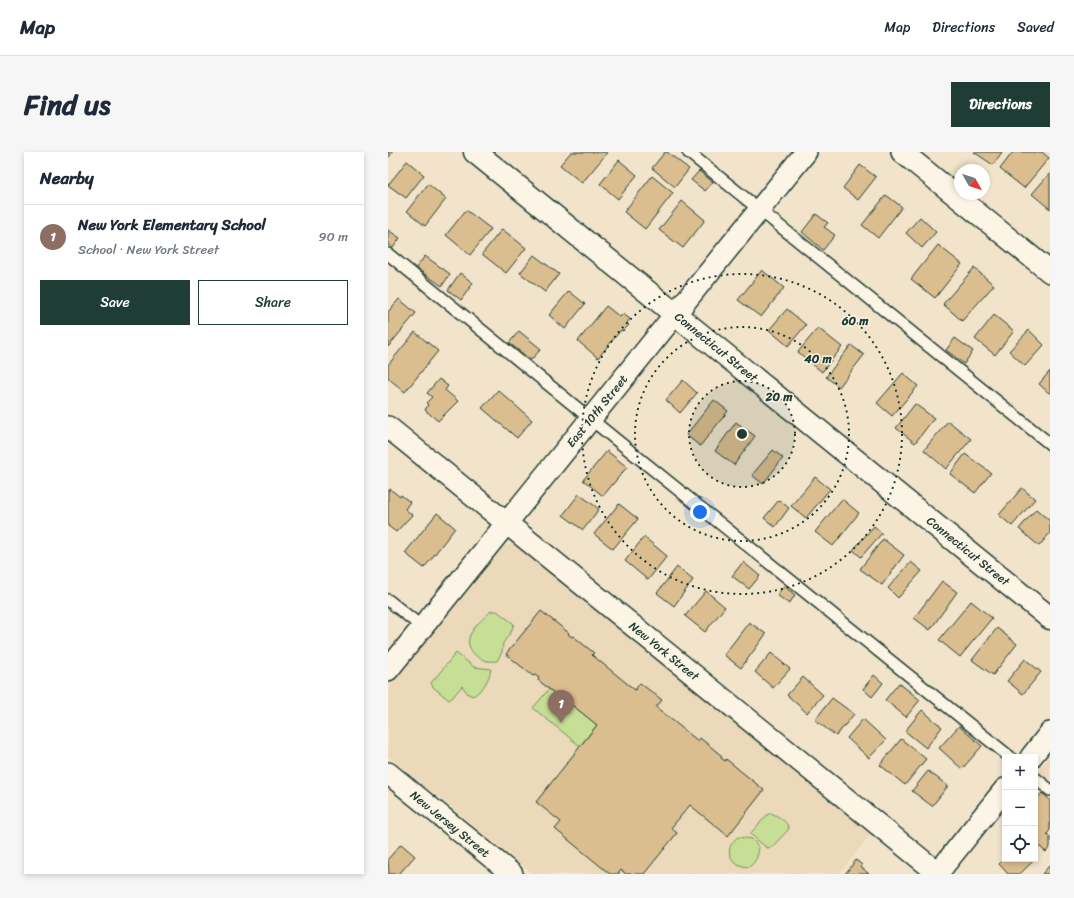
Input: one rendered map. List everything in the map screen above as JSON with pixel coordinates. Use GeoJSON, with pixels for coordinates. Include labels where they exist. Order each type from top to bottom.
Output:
{"type":"FeatureCollection","features":[{"type":"Feature","properties":{"kind":"street","name":"Connecticut Street"},"geometry":{"type":"LineString","coordinates":[[475,152],[1050,618]]}},
{"type":"Feature","properties":{"kind":"street","name":"East 10th Street"},"geometry":{"type":"LineString","coordinates":[[388,670],[806,152]]}},
{"type":"Feature","properties":{"kind":"street"},"geometry":{"type":"LineString","coordinates":[[902,152],[1050,272]]}},
{"type":"Feature","properties":{"kind":"street","name":"New York Street"},"geometry":{"type":"LineString","coordinates":[[388,427],[938,874]]}},
{"type":"Feature","properties":{"kind":"street"},"geometry":{"type":"LineString","coordinates":[[1033,754],[1050,733]]}},
{"type":"Feature","properties":{"kind":"street","name":"New Jersey Street"},"geometry":{"type":"LineString","coordinates":[[388,773],[512,874]]}},
{"type":"Feature","properties":{"kind":"street"},"geometry":{"type":"LineString","coordinates":[[938,874],[1004,790]]}},
{"type":"Feature","properties":{"kind":"lane"},"geometry":{"type":"LineString","coordinates":[[688,152],[1050,444]]}},
{"type":"Feature","properties":{"kind":"lane"},"geometry":{"type":"LineString","coordinates":[[388,254],[1006,754]]}},
{"type":"Feature","properties":{"kind":"lane"},"geometry":{"type":"LineString","coordinates":[[388,600],[422,627]]}},
{"type":"Feature","properties":{"kind":"lane"},"geometry":{"type":"LineString","coordinates":[[1038,780],[1050,790]]}},
{"type":"Feature","properties":{"kind":"shaded area"},"geometry":{"type":"Polygon","coordinates":[[[512,544],[519,548],[871,834],[839,874],[533,874],[388,756],[388,689],[504,546],[512,544]]]}},
{"type":"Feature","properties":{"kind":"shaded area"},"geometry":{"type":"Polygon","coordinates":[[[1050,756],[1050,782],[1040,771],[1041,767],[1050,756]]]}},
{"type":"Feature","properties":{"kind":"green space"},"geometry":{"type":"Polygon","coordinates":[[[491,611],[497,611],[514,624],[511,632],[503,643],[502,652],[497,661],[480,659],[471,650],[469,643],[470,635],[474,628],[491,611]]]}},
{"type":"Feature","properties":{"kind":"green space"},"geometry":{"type":"Polygon","coordinates":[[[456,653],[474,667],[491,669],[489,677],[477,694],[473,696],[468,694],[462,686],[449,700],[433,687],[431,683],[456,653]]]}},
{"type":"Feature","properties":{"kind":"green space"},"geometry":{"type":"Polygon","coordinates":[[[549,689],[559,697],[561,696],[597,725],[580,746],[533,708],[549,689]]]}},
{"type":"Feature","properties":{"kind":"green space"},"geometry":{"type":"Polygon","coordinates":[[[771,813],[784,821],[789,829],[772,847],[767,848],[750,834],[767,815],[771,813]]]}},
{"type":"Feature","properties":{"kind":"green space"},"geometry":{"type":"Polygon","coordinates":[[[738,837],[752,839],[759,847],[756,858],[749,867],[737,864],[730,856],[730,847],[738,837]]]}},
{"type":"Feature","properties":{"kind":"building"},"geometry":{"type":"Polygon","coordinates":[[[388,152],[393,152],[388,158],[388,152]]]}},
{"type":"Feature","properties":{"kind":"building"},"geometry":{"type":"Polygon","coordinates":[[[571,152],[607,153],[582,183],[560,165],[571,152]]]}},
{"type":"Feature","properties":{"kind":"building"},"geometry":{"type":"Polygon","coordinates":[[[665,152],[689,169],[675,187],[652,168],[665,152]]]}},
{"type":"Feature","properties":{"kind":"building"},"geometry":{"type":"Polygon","coordinates":[[[974,152],[1002,152],[993,165],[974,152]]]}},
{"type":"Feature","properties":{"kind":"building"},"geometry":{"type":"Polygon","coordinates":[[[1013,152],[1042,152],[1049,158],[1024,188],[1000,169],[1013,152]]]}},
{"type":"Feature","properties":{"kind":"building"},"geometry":{"type":"Polygon","coordinates":[[[619,160],[637,175],[618,199],[600,184],[619,160]]]}},
{"type":"Feature","properties":{"kind":"building"},"geometry":{"type":"Polygon","coordinates":[[[407,161],[424,175],[406,198],[388,185],[407,161]]]}},
{"type":"Feature","properties":{"kind":"building"},"geometry":{"type":"Polygon","coordinates":[[[860,165],[876,177],[858,200],[843,188],[860,165]]]}},
{"type":"Feature","properties":{"kind":"building"},"geometry":{"type":"Polygon","coordinates":[[[699,171],[713,182],[705,191],[691,180],[699,171]]]}},
{"type":"Feature","properties":{"kind":"building"},"geometry":{"type":"Polygon","coordinates":[[[1050,173],[1050,209],[1032,194],[1050,173]]]}},
{"type":"Feature","properties":{"kind":"building"},"geometry":{"type":"Polygon","coordinates":[[[652,176],[673,193],[645,229],[624,212],[652,176]]]}},
{"type":"Feature","properties":{"kind":"building"},"geometry":{"type":"Polygon","coordinates":[[[428,184],[446,199],[425,226],[407,211],[428,184]]]}},
{"type":"Feature","properties":{"kind":"building"},"geometry":{"type":"Polygon","coordinates":[[[886,195],[902,207],[878,238],[862,225],[886,195]]]}},
{"type":"Feature","properties":{"kind":"building"},"geometry":{"type":"Polygon","coordinates":[[[682,201],[705,220],[683,248],[659,230],[682,201]]]}},
{"type":"Feature","properties":{"kind":"building"},"geometry":{"type":"Polygon","coordinates":[[[466,210],[491,229],[470,255],[446,235],[466,210]]]}},
{"type":"Feature","properties":{"kind":"building"},"geometry":{"type":"Polygon","coordinates":[[[816,214],[828,223],[824,227],[835,235],[823,250],[802,232],[816,214]]]}},
{"type":"Feature","properties":{"kind":"building"},"geometry":{"type":"Polygon","coordinates":[[[920,217],[936,232],[922,248],[906,233],[920,217]]]}},
{"type":"Feature","properties":{"kind":"building"},"geometry":{"type":"Polygon","coordinates":[[[502,229],[526,248],[506,273],[482,254],[502,229]]]}},
{"type":"Feature","properties":{"kind":"building"},"geometry":{"type":"Polygon","coordinates":[[[388,230],[400,238],[393,248],[388,245],[388,230]]]}},
{"type":"Feature","properties":{"kind":"building"},"geometry":{"type":"Polygon","coordinates":[[[938,245],[962,264],[935,298],[911,279],[938,245]]]}},
{"type":"Feature","properties":{"kind":"building"},"geometry":{"type":"Polygon","coordinates":[[[534,255],[559,274],[545,292],[520,273],[534,255]]]}},
{"type":"Feature","properties":{"kind":"building"},"geometry":{"type":"Polygon","coordinates":[[[425,256],[450,274],[442,286],[416,268],[425,256]]]}},
{"type":"Feature","properties":{"kind":"building"},"geometry":{"type":"Polygon","coordinates":[[[974,268],[994,285],[962,321],[943,304],[974,268]]]}},
{"type":"Feature","properties":{"kind":"building"},"geometry":{"type":"Polygon","coordinates":[[[762,270],[784,288],[761,317],[738,300],[762,270]]]}},
{"type":"Feature","properties":{"kind":"building"},"geometry":{"type":"Polygon","coordinates":[[[460,273],[473,283],[461,300],[448,290],[460,273]]]}},
{"type":"Feature","properties":{"kind":"building"},"geometry":{"type":"Polygon","coordinates":[[[569,291],[585,304],[565,329],[549,315],[569,291]]]}},
{"type":"Feature","properties":{"kind":"building"},"geometry":{"type":"Polygon","coordinates":[[[399,299],[416,313],[388,347],[388,312],[399,299]]]}},
{"type":"Feature","properties":{"kind":"building"},"geometry":{"type":"Polygon","coordinates":[[[606,306],[620,317],[623,314],[630,319],[627,323],[629,325],[623,331],[621,330],[598,358],[578,341],[606,306]]]}},
{"type":"Feature","properties":{"kind":"building"},"geometry":{"type":"Polygon","coordinates":[[[787,309],[806,325],[788,346],[769,330],[787,309]]]}},
{"type":"Feature","properties":{"kind":"building"},"geometry":{"type":"Polygon","coordinates":[[[994,315],[1014,331],[995,355],[975,339],[994,315]]]}},
{"type":"Feature","properties":{"kind":"building"},"geometry":{"type":"Polygon","coordinates":[[[818,328],[842,347],[822,372],[798,352],[818,328]]]}},
{"type":"Feature","properties":{"kind":"building"},"geometry":{"type":"Polygon","coordinates":[[[1029,330],[1044,345],[1025,366],[1009,351],[1029,330]]]}},
{"type":"Feature","properties":{"kind":"building"},"geometry":{"type":"Polygon","coordinates":[[[519,331],[541,349],[531,360],[509,343],[519,331]]]}},
{"type":"Feature","properties":{"kind":"building"},"geometry":{"type":"Polygon","coordinates":[[[415,332],[438,351],[405,392],[388,378],[388,365],[415,332]]]}},
{"type":"Feature","properties":{"kind":"building"},"geometry":{"type":"Polygon","coordinates":[[[955,338],[973,351],[964,364],[946,350],[955,338]]]}},
{"type":"Feature","properties":{"kind":"building"},"geometry":{"type":"Polygon","coordinates":[[[851,345],[864,355],[839,387],[826,377],[851,345]]]}},
{"type":"Feature","properties":{"kind":"building"},"geometry":{"type":"Polygon","coordinates":[[[1050,371],[1050,394],[1039,384],[1050,371]]]}},
{"type":"Feature","properties":{"kind":"building"},"geometry":{"type":"Polygon","coordinates":[[[903,373],[918,386],[892,416],[877,403],[903,373]]]}},
{"type":"Feature","properties":{"kind":"building"},"geometry":{"type":"Polygon","coordinates":[[[439,379],[448,386],[445,390],[458,401],[438,421],[425,410],[428,405],[426,403],[432,397],[427,393],[439,379]]]}},
{"type":"Feature","properties":{"kind":"building"},"geometry":{"type":"Polygon","coordinates":[[[683,380],[697,393],[680,413],[666,400],[683,380]]]}},
{"type":"Feature","properties":{"kind":"building"},"geometry":{"type":"Polygon","coordinates":[[[498,390],[532,420],[517,438],[482,408],[498,390]]]}},
{"type":"Feature","properties":{"kind":"building"},"geometry":{"type":"Polygon","coordinates":[[[714,400],[728,411],[700,446],[686,435],[714,400]]]}},
{"type":"Feature","properties":{"kind":"building"},"geometry":{"type":"Polygon","coordinates":[[[915,404],[934,418],[915,443],[896,428],[915,404]]]}},
{"type":"Feature","properties":{"kind":"building"},"geometry":{"type":"Polygon","coordinates":[[[948,421],[971,439],[946,469],[924,450],[948,421]]]}},
{"type":"Feature","properties":{"kind":"building"},"geometry":{"type":"Polygon","coordinates":[[[736,422],[755,436],[734,465],[715,451],[736,422]]]}},
{"type":"Feature","properties":{"kind":"building"},"geometry":{"type":"Polygon","coordinates":[[[773,450],[783,458],[763,484],[752,475],[773,450]]]}},
{"type":"Feature","properties":{"kind":"building"},"geometry":{"type":"Polygon","coordinates":[[[607,451],[627,467],[603,496],[583,480],[607,451]]]}},
{"type":"Feature","properties":{"kind":"building"},"geometry":{"type":"Polygon","coordinates":[[[965,454],[991,473],[975,493],[950,474],[965,454]]]}},
{"type":"Feature","properties":{"kind":"building"},"geometry":{"type":"Polygon","coordinates":[[[815,477],[830,489],[806,518],[791,506],[815,477]]]}},
{"type":"Feature","properties":{"kind":"building"},"geometry":{"type":"Polygon","coordinates":[[[1022,488],[1035,499],[1012,526],[999,515],[1022,488]]]}},
{"type":"Feature","properties":{"kind":"building"},"geometry":{"type":"Polygon","coordinates":[[[390,489],[400,497],[401,495],[410,502],[405,509],[412,515],[396,532],[388,526],[388,492],[390,489]]]}},
{"type":"Feature","properties":{"kind":"building"},"geometry":{"type":"Polygon","coordinates":[[[579,494],[599,509],[583,530],[563,515],[579,494]]]}},
{"type":"Feature","properties":{"kind":"building"},"geometry":{"type":"Polygon","coordinates":[[[842,499],[859,513],[833,546],[815,532],[842,499]]]}},
{"type":"Feature","properties":{"kind":"building"},"geometry":{"type":"Polygon","coordinates":[[[779,500],[789,508],[775,527],[764,518],[779,500]]]}},
{"type":"Feature","properties":{"kind":"building"},"geometry":{"type":"Polygon","coordinates":[[[619,504],[638,519],[613,549],[594,534],[619,504]]]}},
{"type":"Feature","properties":{"kind":"building"},"geometry":{"type":"Polygon","coordinates":[[[1036,509],[1050,521],[1050,533],[1039,546],[1019,529],[1036,509]]]}},
{"type":"Feature","properties":{"kind":"building"},"geometry":{"type":"Polygon","coordinates":[[[437,513],[455,528],[424,568],[405,553],[437,513]]]}},
{"type":"Feature","properties":{"kind":"building"},"geometry":{"type":"Polygon","coordinates":[[[874,526],[882,533],[861,557],[853,550],[874,526]]]}},
{"type":"Feature","properties":{"kind":"building"},"geometry":{"type":"Polygon","coordinates":[[[644,537],[667,556],[648,580],[625,561],[644,537]]]}},
{"type":"Feature","properties":{"kind":"building"},"geometry":{"type":"Polygon","coordinates":[[[883,539],[904,555],[882,585],[860,569],[883,539]]]}},
{"type":"Feature","properties":{"kind":"building"},"geometry":{"type":"Polygon","coordinates":[[[743,562],[760,576],[749,589],[732,576],[743,562]]]}},
{"type":"Feature","properties":{"kind":"building"},"geometry":{"type":"Polygon","coordinates":[[[911,562],[922,571],[898,598],[888,588],[911,562]]]}},
{"type":"Feature","properties":{"kind":"building"},"geometry":{"type":"Polygon","coordinates":[[[677,567],[693,580],[674,606],[657,593],[677,567]]]}},
{"type":"Feature","properties":{"kind":"building"},"geometry":{"type":"Polygon","coordinates":[[[942,581],[957,592],[930,630],[914,618],[942,581]]]}},
{"type":"Feature","properties":{"kind":"building"},"geometry":{"type":"Polygon","coordinates":[[[784,586],[795,595],[789,604],[777,595],[784,586]]]}},
{"type":"Feature","properties":{"kind":"building"},"geometry":{"type":"Polygon","coordinates":[[[706,591],[725,607],[705,632],[685,616],[706,591]]]}},
{"type":"Feature","properties":{"kind":"building"},"geometry":{"type":"Polygon","coordinates":[[[971,601],[992,618],[960,657],[939,640],[971,601]]]}},
{"type":"Feature","properties":{"kind":"building"},"geometry":{"type":"Polygon","coordinates":[[[541,611],[569,633],[568,634],[572,637],[573,636],[594,653],[592,655],[635,690],[640,683],[662,700],[656,707],[698,741],[700,738],[722,756],[721,758],[725,761],[726,759],[764,790],[728,836],[690,805],[671,828],[677,833],[644,874],[626,874],[621,870],[618,874],[610,874],[555,829],[561,822],[536,802],[597,725],[561,696],[559,697],[538,680],[539,678],[535,675],[533,676],[506,654],[541,611]]]}},
{"type":"Feature","properties":{"kind":"building"},"geometry":{"type":"Polygon","coordinates":[[[749,622],[766,634],[741,668],[724,655],[749,622]]]}},
{"type":"Feature","properties":{"kind":"building"},"geometry":{"type":"Polygon","coordinates":[[[997,628],[1017,644],[993,675],[972,660],[997,628]]]}},
{"type":"Feature","properties":{"kind":"building"},"geometry":{"type":"Polygon","coordinates":[[[771,653],[790,669],[773,688],[755,672],[771,653]]]}},
{"type":"Feature","properties":{"kind":"building"},"geometry":{"type":"Polygon","coordinates":[[[1025,659],[1041,672],[1023,694],[1007,681],[1025,659]]]}},
{"type":"Feature","properties":{"kind":"building"},"geometry":{"type":"Polygon","coordinates":[[[874,675],[883,683],[872,697],[863,689],[874,675]]]}},
{"type":"Feature","properties":{"kind":"building"},"geometry":{"type":"Polygon","coordinates":[[[803,677],[823,695],[807,713],[787,695],[803,677]]]}},
{"type":"Feature","properties":{"kind":"building"},"geometry":{"type":"Polygon","coordinates":[[[899,683],[920,700],[906,717],[885,700],[899,683]]]}},
{"type":"Feature","properties":{"kind":"building"},"geometry":{"type":"Polygon","coordinates":[[[832,698],[854,714],[836,736],[815,720],[832,698]]]}},
{"type":"Feature","properties":{"kind":"building"},"geometry":{"type":"Polygon","coordinates":[[[922,710],[942,727],[926,748],[905,731],[922,710]]]}},
{"type":"Feature","properties":{"kind":"building"},"geometry":{"type":"Polygon","coordinates":[[[863,719],[886,740],[869,758],[847,738],[863,719]]]}},
{"type":"Feature","properties":{"kind":"building"},"geometry":{"type":"Polygon","coordinates":[[[959,726],[982,746],[962,769],[939,748],[959,726]]]}},
{"type":"Feature","properties":{"kind":"building"},"geometry":{"type":"Polygon","coordinates":[[[901,739],[926,759],[905,785],[880,765],[901,739]]]}},
{"type":"Feature","properties":{"kind":"building"},"geometry":{"type":"Polygon","coordinates":[[[928,771],[948,786],[932,806],[912,791],[928,771]]]}},
{"type":"Feature","properties":{"kind":"building"},"geometry":{"type":"Polygon","coordinates":[[[1042,793],[1050,800],[1050,830],[1047,834],[1050,837],[1050,847],[1046,852],[1038,845],[1038,798],[1042,793]]]}},
{"type":"Feature","properties":{"kind":"building"},"geometry":{"type":"Polygon","coordinates":[[[401,844],[415,856],[399,874],[389,874],[388,859],[401,844]]]}},
{"type":"Feature","properties":{"kind":"building"},"geometry":{"type":"Polygon","coordinates":[[[856,860],[862,865],[861,867],[869,874],[845,874],[856,860]]]}},
{"type":"Feature","properties":{"kind":"building"},"geometry":{"type":"Polygon","coordinates":[[[1002,861],[1032,862],[1020,874],[1008,874],[999,864],[1002,861]]]}},
{"type":"Feature","properties":{"kind":"building"},"geometry":{"type":"Polygon","coordinates":[[[1050,865],[1050,874],[1042,874],[1050,865]]]}},
{"type":"Feature","properties":{"kind":"place","name":"New York Elementary School"},"geometry":{"type":"Point","coordinates":[561,723]}}]}
